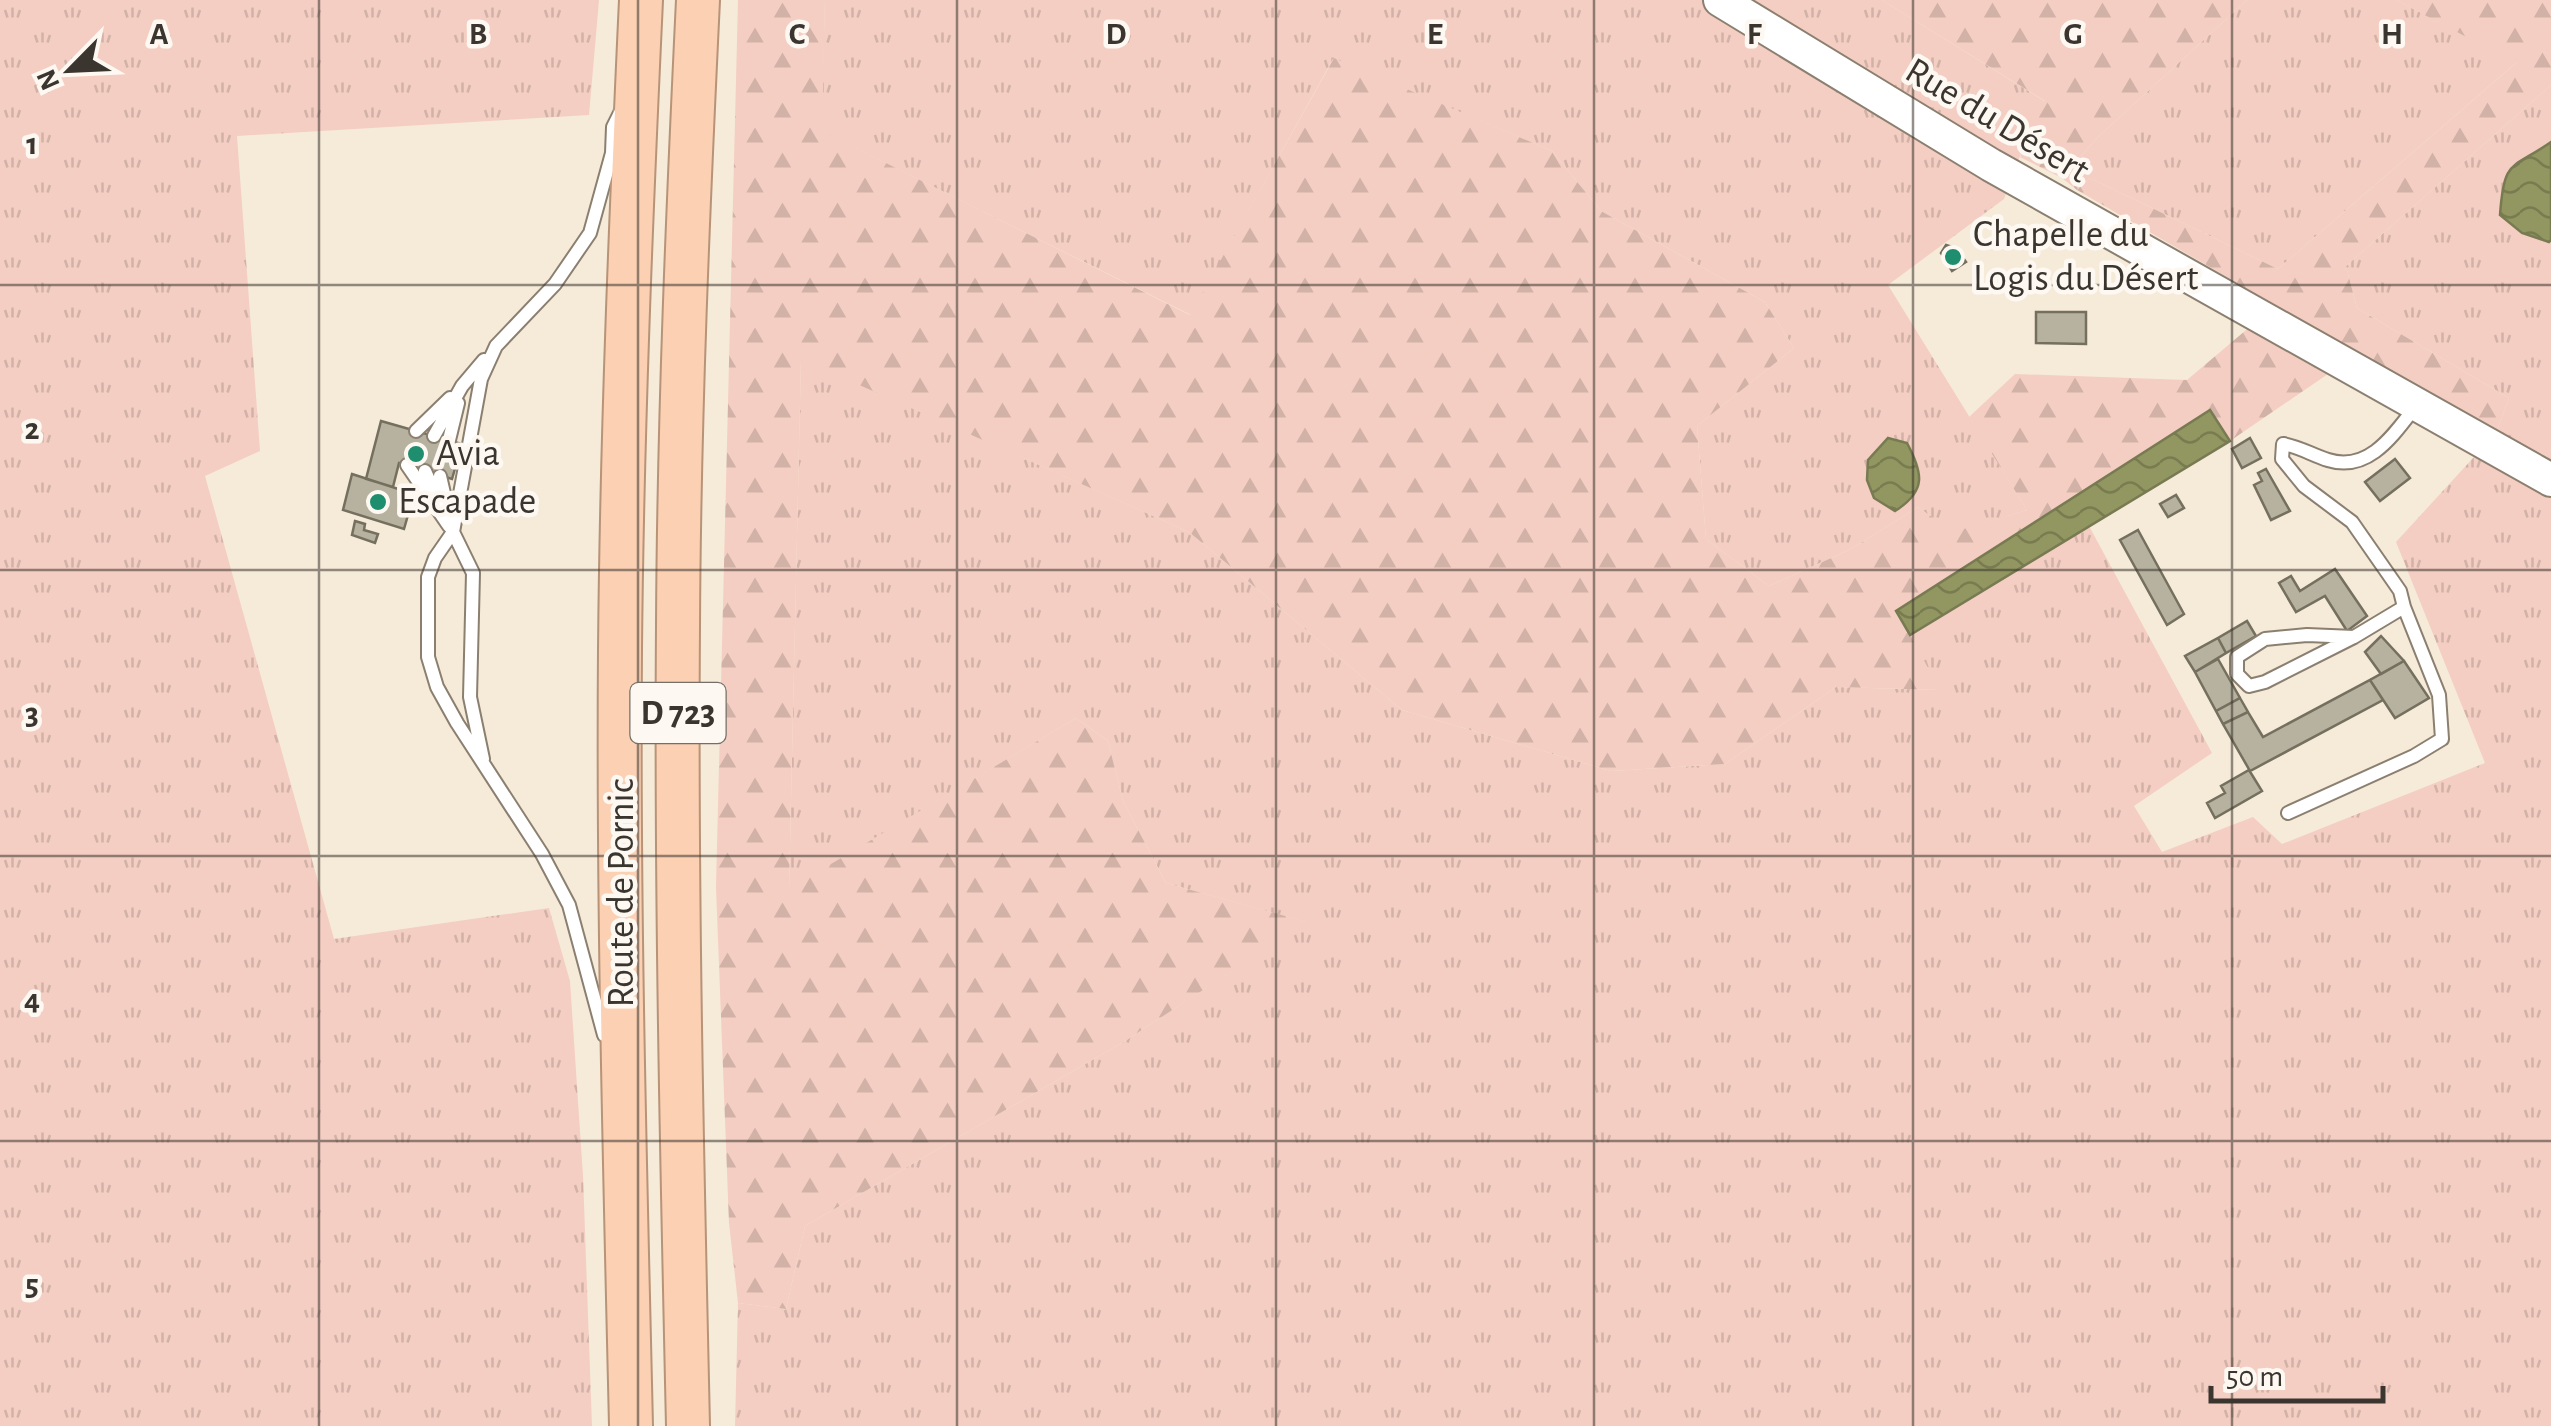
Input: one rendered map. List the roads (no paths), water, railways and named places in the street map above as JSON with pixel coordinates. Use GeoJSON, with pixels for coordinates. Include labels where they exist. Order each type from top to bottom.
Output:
{"type":"FeatureCollection","features":[{"type":"Feature","properties":{"kind":"highway","name":"Route de Pornic"},"geometry":{"type":"LineString","coordinates":[[630,1426],[619,1217],[620,652],[628,292],[641,0]]}},
{"type":"Feature","properties":{"kind":"highway","name":"Route de Pornic"},"geometry":{"type":"LineString","coordinates":[[688,1426],[680,1034],[678,624],[684,328],[698,0]]}},
{"type":"Feature","properties":{"kind":"street","name":"Rue du Désert"},"geometry":{"type":"LineString","coordinates":[[1720,0],[1990,166],[2551,480]]}},
{"type":"Feature","properties":{"kind":"lane"},"geometry":{"type":"LineString","coordinates":[[416,431],[555,284],[590,233],[612,153],[612,126],[637,82]]}},
{"type":"Feature","properties":{"kind":"lane"},"geometry":{"type":"LineString","coordinates":[[496,346],[481,379],[453,532],[435,558],[428,577],[428,657],[437,686],[542,854],[569,905],[605,1038],[605,1057]]}},
{"type":"Feature","properties":{"kind":"lane"},"geometry":{"type":"LineString","coordinates":[[434,436],[462,386]]}},
{"type":"Feature","properties":{"kind":"lane"},"geometry":{"type":"LineString","coordinates":[[449,440],[462,386]]}},
{"type":"Feature","properties":{"kind":"lane"},"geometry":{"type":"LineString","coordinates":[[2288,813],[2414,756],[2442,739],[2439,695],[2400,591],[2352,522],[2304,486],[2282,459],[2283,444],[2330,461],[2353,463],[2374,454],[2416,406]]}},
{"type":"Feature","properties":{"kind":"lane"},"geometry":{"type":"LineString","coordinates":[[407,466],[453,532]]}},
{"type":"Feature","properties":{"kind":"lane"},"geometry":{"type":"LineString","coordinates":[[424,471],[474,573],[470,696],[485,766]]}},
{"type":"Feature","properties":{"kind":"lane"},"geometry":{"type":"LineString","coordinates":[[440,476],[453,532]]}},
{"type":"Feature","properties":{"kind":"lane"},"geometry":{"type":"LineString","coordinates":[[2354,637],[2307,635],[2265,639],[2237,657],[2237,674],[2250,686],[2265,682],[2354,637],[2404,606]]}},
{"type":"Feature","properties":{"kind":"water"},"geometry":{"type":"Polygon","coordinates":[[[2551,142],[2549,242],[2522,233],[2500,215],[2507,174],[2518,162],[2551,142]]]}},
{"type":"Feature","properties":{"kind":"water"},"geometry":{"type":"Polygon","coordinates":[[[2210,410],[2230,441],[1910,635],[1896,611],[2210,410]]]}},
{"type":"Feature","properties":{"kind":"water"},"geometry":{"type":"Polygon","coordinates":[[[1888,438],[1907,443],[1919,472],[1913,496],[1895,511],[1874,498],[1867,480],[1868,460],[1888,438]]]}},
{"type":"Feature","properties":{"kind":"place","name":"Chapelle du Logis du Désert"},"geometry":{"type":"Point","coordinates":[1953,257]}},
{"type":"Feature","properties":{"kind":"place","name":"Avia"},"geometry":{"type":"Point","coordinates":[416,454]}},
{"type":"Feature","properties":{"kind":"place","name":"Escapade"},"geometry":{"type":"Point","coordinates":[378,502]}}]}
